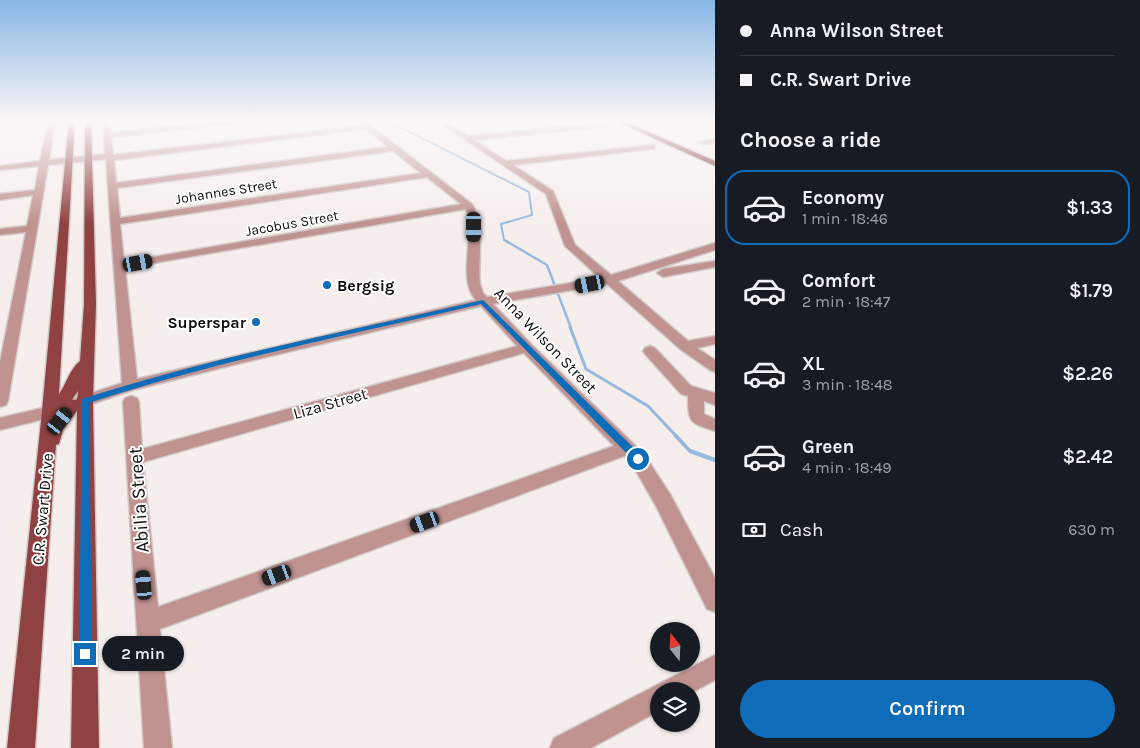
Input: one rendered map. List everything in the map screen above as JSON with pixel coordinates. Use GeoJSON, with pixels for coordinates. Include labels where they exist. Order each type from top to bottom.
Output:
{"type":"FeatureCollection","features":[{"type":"Feature","properties":{"kind":"highway"},"geometry":{"type":"LineString","coordinates":[[694,155],[715,164]]}},
{"type":"Feature","properties":{"kind":"main road","name":"C.R. Swart Drive"},"geometry":{"type":"LineString","coordinates":[[21,748],[47,449],[53,411],[70,155]]}},
{"type":"Feature","properties":{"kind":"main road"},"geometry":{"type":"LineString","coordinates":[[69,165],[82,155]]}},
{"type":"Feature","properties":{"kind":"main road"},"geometry":{"type":"LineString","coordinates":[[85,748],[79,403],[88,362],[90,304],[88,155]]}},
{"type":"Feature","properties":{"kind":"main road"},"geometry":{"type":"LineString","coordinates":[[69,165],[88,159]]}},
{"type":"Feature","properties":{"kind":"main road"},"geometry":{"type":"LineString","coordinates":[[53,411],[73,386],[78,370],[88,362]]}},
{"type":"Feature","properties":{"kind":"main road"},"geometry":{"type":"LineString","coordinates":[[47,449],[56,428],[79,403]]}},
{"type":"Feature","properties":{"kind":"street"},"geometry":{"type":"LineString","coordinates":[[0,401],[6,339],[32,228],[46,155]]}},
{"type":"Feature","properties":{"kind":"street"},"geometry":{"type":"LineString","coordinates":[[88,159],[125,155]]}},
{"type":"Feature","properties":{"kind":"street"},"geometry":{"type":"LineString","coordinates":[[112,186],[344,155]]}},
{"type":"Feature","properties":{"kind":"street"},"geometry":{"type":"LineString","coordinates":[[404,155],[469,206]]}},
{"type":"Feature","properties":{"kind":"street"},"geometry":{"type":"LineString","coordinates":[[494,155],[552,195],[570,246],[685,346],[715,367]]}},
{"type":"Feature","properties":{"kind":"street"},"geometry":{"type":"LineString","coordinates":[[507,163],[580,155]]}},
{"type":"Feature","properties":{"kind":"street","name":"Abilia Street"},"geometry":{"type":"LineString","coordinates":[[109,157],[158,748]]}},
{"type":"Feature","properties":{"kind":"street"},"geometry":{"type":"LineString","coordinates":[[0,168],[44,163],[69,165]]}},
{"type":"Feature","properties":{"kind":"street","name":"Johannes Street"},"geometry":{"type":"LineString","coordinates":[[115,222],[430,174]]}},
{"type":"Feature","properties":{"kind":"street"},"geometry":{"type":"LineString","coordinates":[[0,197],[38,192]]}},
{"type":"Feature","properties":{"kind":"street","name":"Jacobus Street"},"geometry":{"type":"LineString","coordinates":[[119,266],[469,206]]}},
{"type":"Feature","properties":{"kind":"street","name":"Anna Wilson Street"},"geometry":{"type":"LineString","coordinates":[[469,206],[473,214],[474,227],[473,282],[475,292],[527,348],[638,459],[652,480],[715,601]]}},
{"type":"Feature","properties":{"kind":"street"},"geometry":{"type":"LineString","coordinates":[[0,232],[32,228]]}},
{"type":"Feature","properties":{"kind":"street"},"geometry":{"type":"LineString","coordinates":[[0,424],[79,403],[130,394],[483,302],[609,280],[715,246]]}},
{"type":"Feature","properties":{"kind":"street"},"geometry":{"type":"LineString","coordinates":[[699,250],[715,259]]}},
{"type":"Feature","properties":{"kind":"street"},"geometry":{"type":"LineString","coordinates":[[663,273],[715,264]]}},
{"type":"Feature","properties":{"kind":"street"},"geometry":{"type":"LineString","coordinates":[[685,346],[715,340]]}},
{"type":"Feature","properties":{"kind":"street","name":"Liza Street"},"geometry":{"type":"LineString","coordinates":[[134,458],[527,348]]}},
{"type":"Feature","properties":{"kind":"street"},"geometry":{"type":"LineString","coordinates":[[650,351],[683,388],[715,400]]}},
{"type":"Feature","properties":{"kind":"street"},"geometry":{"type":"LineString","coordinates":[[696,394],[696,416],[700,420],[715,425]]}},
{"type":"Feature","properties":{"kind":"street"},"geometry":{"type":"LineString","coordinates":[[147,622],[628,448]]}},
{"type":"Feature","properties":{"kind":"street"},"geometry":{"type":"LineString","coordinates":[[687,682],[715,667]]}},
{"type":"Feature","properties":{"kind":"street"},"geometry":{"type":"LineString","coordinates":[[564,748],[650,702]]}},
{"type":"Feature","properties":{"kind":"waterway"},"geometry":{"type":"LineString","coordinates":[[455,155],[529,192],[532,215],[501,224],[504,240],[506,241]]}},
{"type":"Feature","properties":{"kind":"waterway"},"geometry":{"type":"LineString","coordinates":[[506,241],[547,265],[571,328]]}},
{"type":"Feature","properties":{"kind":"waterway"},"geometry":{"type":"LineString","coordinates":[[570,327],[586,369],[648,406],[677,437]]}},
{"type":"Feature","properties":{"kind":"waterway"},"geometry":{"type":"LineString","coordinates":[[676,436],[690,451],[715,460]]}},
{"type":"Feature","properties":{"kind":"place","name":"Bergsig"},"geometry":{"type":"Point","coordinates":[327,285]}},
{"type":"Feature","properties":{"kind":"place","name":"Superspar"},"geometry":{"type":"Point","coordinates":[256,322]}},
{"type":"Feature","properties":{"kind":"route"},"geometry":{"type":"LineString","coordinates":[[85,654],[85,401],[130,386],[229,361],[483,302],[638,459]]}}]}
